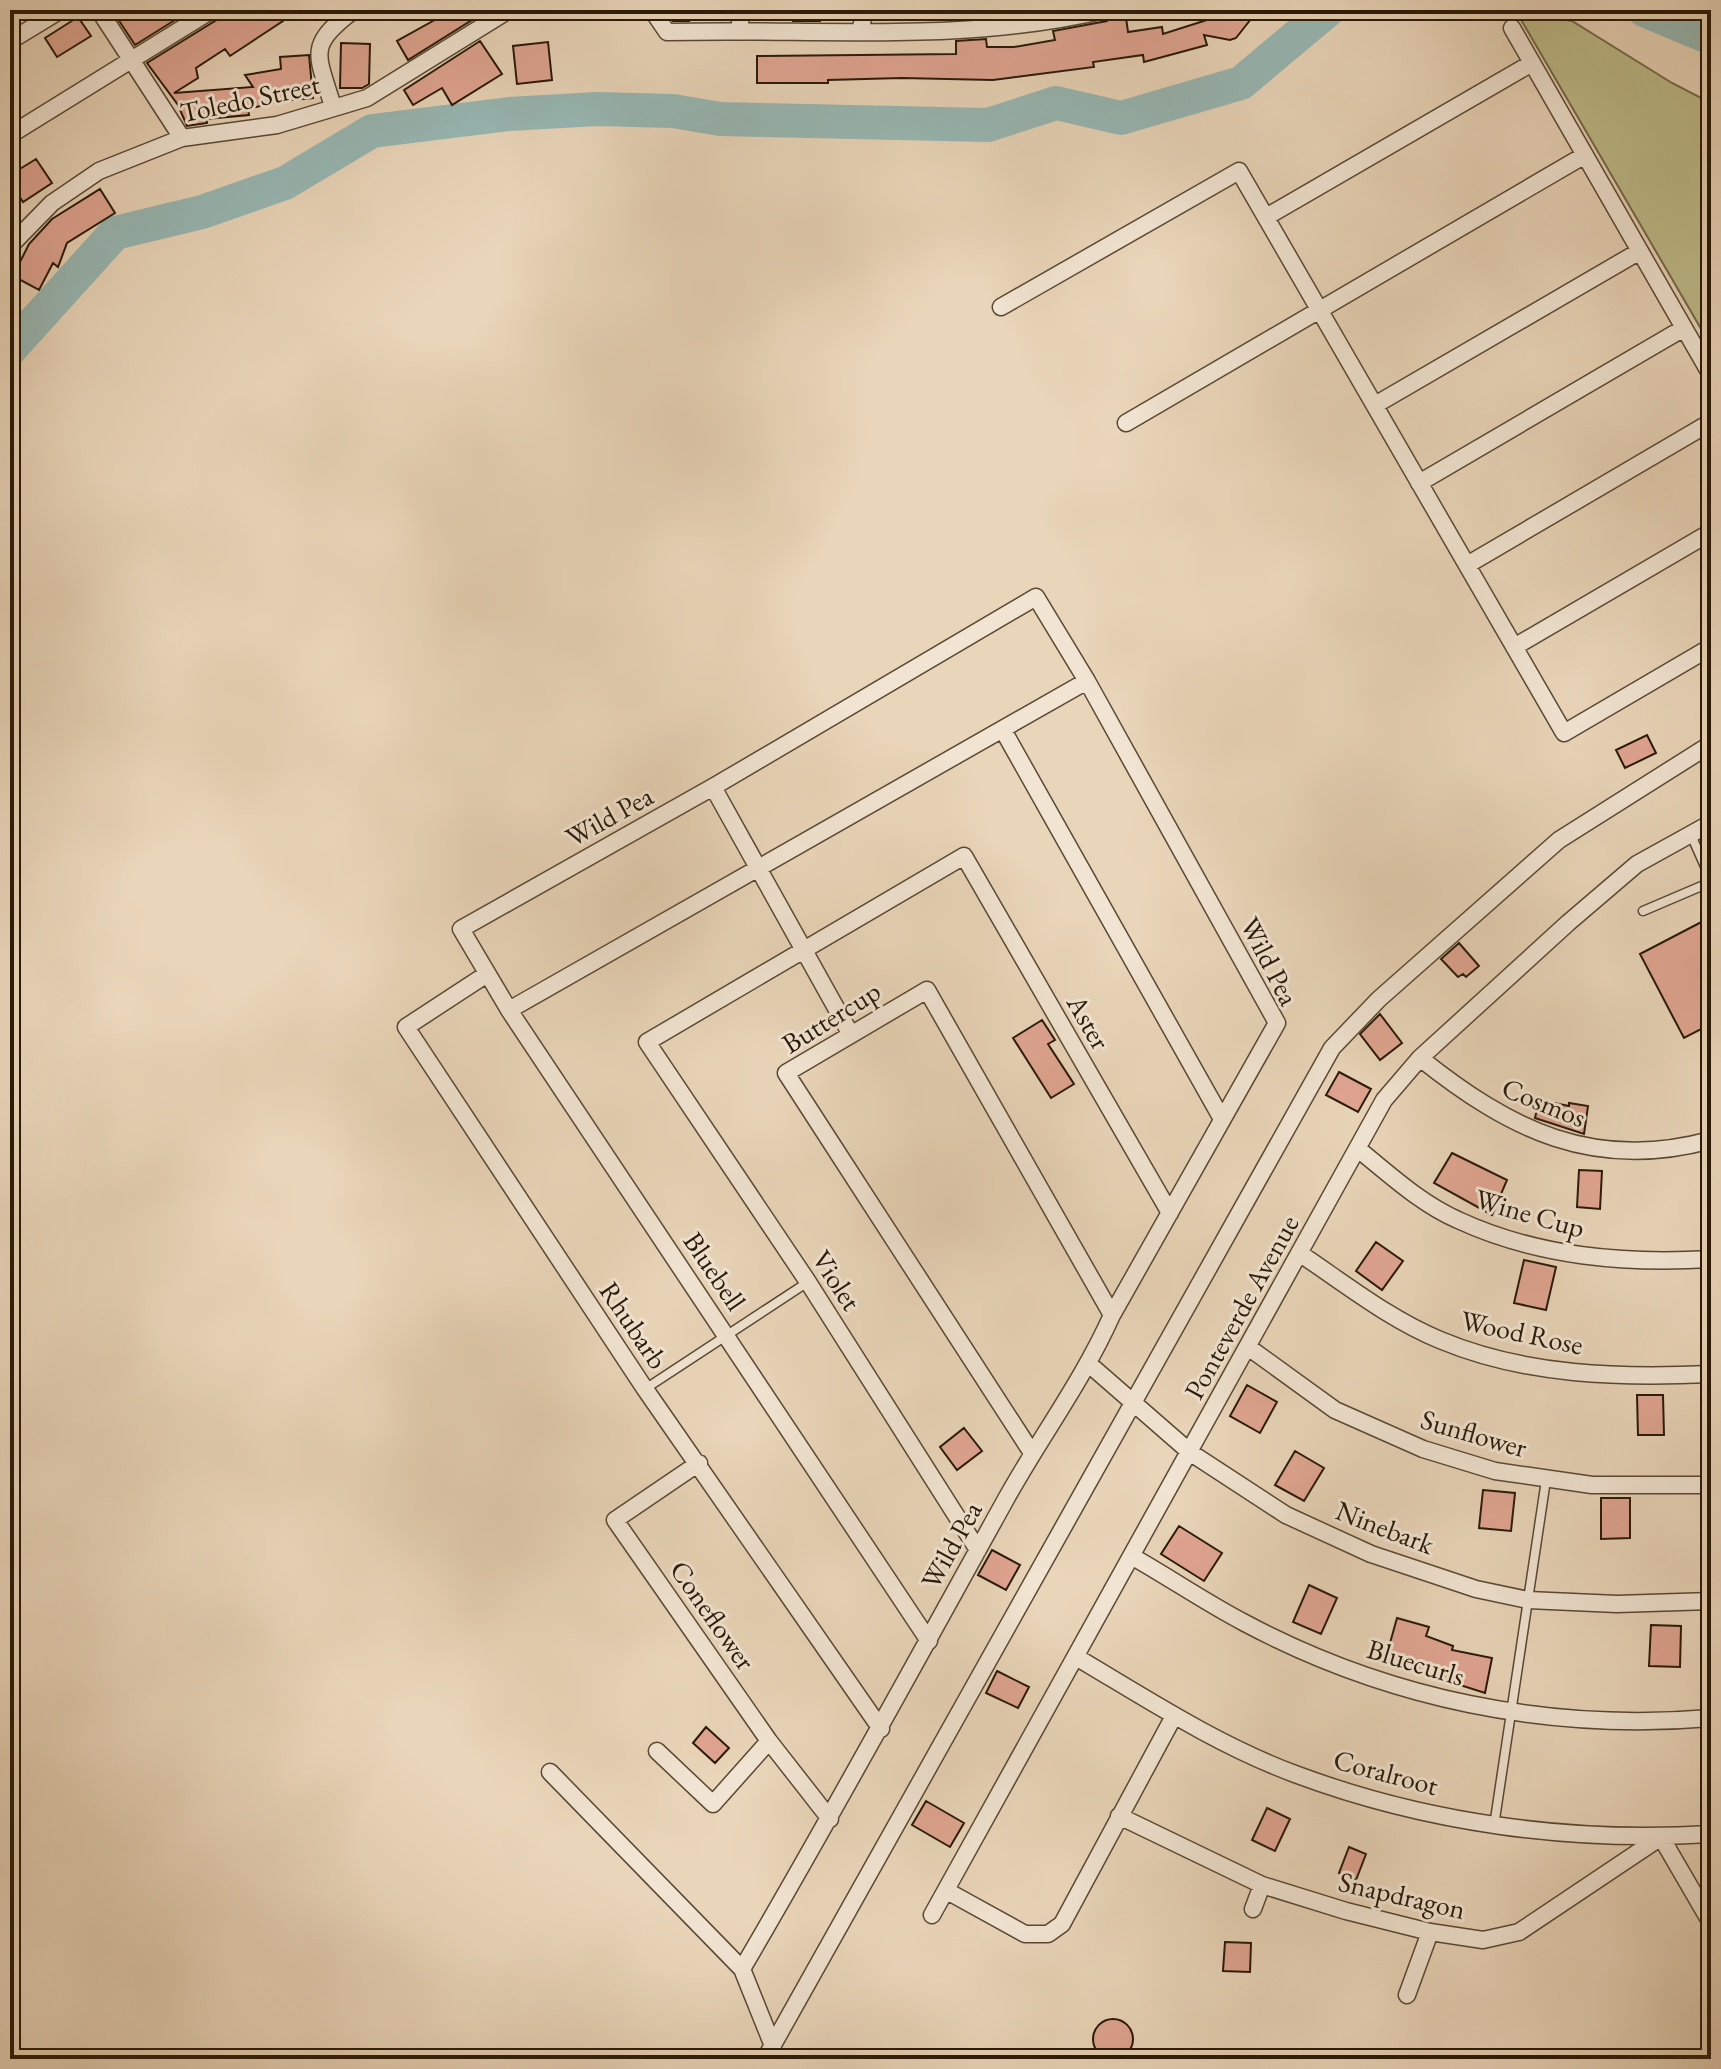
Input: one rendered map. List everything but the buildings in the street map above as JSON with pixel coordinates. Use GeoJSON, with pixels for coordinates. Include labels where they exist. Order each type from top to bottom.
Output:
{"type":"FeatureCollection","features":[{"type":"Feature","properties":{"kind":"street"},"geometry":{"type":"LineString","coordinates":[[10,41],[61,10]]}},
{"type":"Feature","properties":{"kind":"street"},"geometry":{"type":"LineString","coordinates":[[99,10],[129,61],[182,138]]}},
{"type":"Feature","properties":{"kind":"street"},"geometry":{"type":"LineString","coordinates":[[10,135],[212,10]]}},
{"type":"Feature","properties":{"kind":"street"},"geometry":{"type":"LineString","coordinates":[[333,107],[318,53],[323,36],[354,10]]}},
{"type":"Feature","properties":{"kind":"street","name":"Toledo Street"},"geometry":{"type":"LineString","coordinates":[[10,246],[52,203],[99,171],[182,138],[277,125],[367,98],[509,10]]}},
{"type":"Feature","properties":{"kind":"street"},"geometry":{"type":"LineString","coordinates":[[652,10],[667,32],[860,32],[1105,10]]}},
{"type":"Feature","properties":{"kind":"street"},"geometry":{"type":"LineString","coordinates":[[739,30],[742,10]]}},
{"type":"Feature","properties":{"kind":"street"},"geometry":{"type":"LineString","coordinates":[[860,32],[865,10]]}},
{"type":"Feature","properties":{"kind":"street"},"geometry":{"type":"LineString","coordinates":[[1512,28],[1711,375]]}},
{"type":"Feature","properties":{"kind":"street"},"geometry":{"type":"LineString","coordinates":[[1266,217],[1532,63]]}},
{"type":"Feature","properties":{"kind":"street"},"geometry":{"type":"LineString","coordinates":[[1126,423],[1585,155]]}},
{"type":"Feature","properties":{"kind":"street"},"geometry":{"type":"LineString","coordinates":[[1001,307],[1239,171],[1564,733],[1711,647]]}},
{"type":"Feature","properties":{"kind":"street"},"geometry":{"type":"LineString","coordinates":[[1375,405],[1640,251]]}},
{"type":"Feature","properties":{"kind":"street"},"geometry":{"type":"LineString","coordinates":[[1419,483],[1684,328]]}},
{"type":"Feature","properties":{"kind":"street"},"geometry":{"type":"LineString","coordinates":[[1467,565],[1711,422]]}},
{"type":"Feature","properties":{"kind":"street"},"geometry":{"type":"LineString","coordinates":[[1514,647],[1711,532]]}},
{"type":"Feature","properties":{"kind":"street","name":"Wild Pea"},"geometry":{"type":"LineString","coordinates":[[461,929],[713,787],[1036,597],[1087,681],[1277,1023],[1112,1315],[1090,1365],[1032,1453],[881,1729],[742,1969]]}},
{"type":"Feature","properties":{"kind":"street"},"geometry":{"type":"LineString","coordinates":[[509,1010],[1087,681]]}},
{"type":"Feature","properties":{"kind":"street"},"geometry":{"type":"LineString","coordinates":[[1003,730],[1222,1119]]}},
{"type":"Feature","properties":{"kind":"street"},"geometry":{"type":"LineString","coordinates":[[769,2052],[1332,1048],[1379,999],[1559,840],[1711,744]]}},
{"type":"Feature","properties":{"kind":"street"},"geometry":{"type":"LineString","coordinates":[[713,787],[850,1033]]}},
{"type":"Feature","properties":{"kind":"street","name":"Ponteverde Avenue"},"geometry":{"type":"LineString","coordinates":[[932,1915],[1191,1453],[1384,1100],[1420,1058],[1637,864],[1711,823]]}},
{"type":"Feature","properties":{"kind":"street","name":"Aster"},"geometry":{"type":"LineString","coordinates":[[803,949],[964,856],[1170,1213]]}},
{"type":"Feature","properties":{"kind":"street","name":"Bluebell"},"geometry":{"type":"LineString","coordinates":[[461,929],[509,1010],[929,1641]]}},
{"type":"Feature","properties":{"kind":"street","name":"Violet"},"geometry":{"type":"LineString","coordinates":[[803,949],[647,1042],[808,1282],[978,1550]]}},
{"type":"Feature","properties":{"kind":"street","name":"Rhubarb"},"geometry":{"type":"LineString","coordinates":[[487,974],[406,1027],[645,1389],[881,1729]]}},
{"type":"Feature","properties":{"kind":"street","name":"Buttercup"},"geometry":{"type":"LineString","coordinates":[[1032,1453],[786,1073],[927,990],[1112,1315]]}},
{"type":"Feature","properties":{"kind":"street","name":"Cosmos"},"geometry":{"type":"LineString","coordinates":[[1420,1058],[1466,1095],[1510,1121],[1578,1147],[1629,1151],[1686,1147],[1711,1140]]}},
{"type":"Feature","properties":{"kind":"street","name":"Wine Cup"},"geometry":{"type":"LineString","coordinates":[[1358,1149],[1413,1192],[1457,1220],[1506,1238],[1604,1260],[1654,1262],[1711,1259]]}},
{"type":"Feature","properties":{"kind":"street","name":"Wood Rose"},"geometry":{"type":"LineString","coordinates":[[1299,1253],[1398,1319],[1439,1340],[1488,1357],[1548,1369],[1629,1377],[1711,1374]]}},
{"type":"Feature","properties":{"kind":"street","name":"Sunflower"},"geometry":{"type":"LineString","coordinates":[[1248,1347],[1335,1410],[1423,1449],[1495,1471],[1592,1485],[1711,1485]]}},
{"type":"Feature","properties":{"kind":"street","name":"Ninebark"},"geometry":{"type":"LineString","coordinates":[[1090,1365],[1191,1453],[1286,1515],[1371,1554],[1476,1589],[1528,1600],[1617,1604],[1711,1601]]}},
{"type":"Feature","properties":{"kind":"street","name":"Coneflower"},"geometry":{"type":"LineString","coordinates":[[699,1463],[615,1520],[769,1741],[830,1819]]}},
{"type":"Feature","properties":{"kind":"street","name":"Bluecurls"},"geometry":{"type":"LineString","coordinates":[[1133,1557],[1243,1622],[1326,1661],[1428,1697],[1511,1713],[1619,1724],[1711,1718]]}},
{"type":"Feature","properties":{"kind":"street","name":"Coralroot"},"geometry":{"type":"LineString","coordinates":[[1076,1657],[1174,1716],[1294,1773],[1380,1801],[1494,1826],[1661,1837],[1711,1834]]}},
{"type":"Feature","properties":{"kind":"street"},"geometry":{"type":"LineString","coordinates":[[947,1891],[1025,1934],[1048,1934],[1062,1924],[1174,1716]]}},
{"type":"Feature","properties":{"kind":"street"},"geometry":{"type":"LineString","coordinates":[[657,1751],[713,1804],[769,1741]]}},
{"type":"Feature","properties":{"kind":"street"},"geometry":{"type":"LineString","coordinates":[[550,1772],[742,1969],[769,2052]]}},
{"type":"Feature","properties":{"kind":"street","name":"Snapdragon"},"geometry":{"type":"LineString","coordinates":[[1119,1816],[1262,1885],[1430,1932],[1483,1940],[1519,1932],[1661,1837]]}},
{"type":"Feature","properties":{"kind":"street"},"geometry":{"type":"LineString","coordinates":[[1661,1837],[1711,1923]]}},
{"type":"Feature","properties":{"kind":"street"},"geometry":{"type":"LineString","coordinates":[[1253,1909],[1262,1885]]}},
{"type":"Feature","properties":{"kind":"street"},"geometry":{"type":"LineString","coordinates":[[1407,1995],[1430,1932]]}},
{"type":"Feature","properties":{"kind":"lane"},"geometry":{"type":"LineString","coordinates":[[1643,911],[1711,881],[1690,834]]}},
{"type":"Feature","properties":{"kind":"lane"},"geometry":{"type":"LineString","coordinates":[[645,1389],[808,1282]]}},
{"type":"Feature","properties":{"kind":"lane"},"geometry":{"type":"LineString","coordinates":[[1494,1826],[1546,1480]]}},
{"type":"Feature","properties":{"kind":"shaded area"},"geometry":{"type":"Polygon","coordinates":[[[1516,11],[1572,21],[1672,83],[1711,103],[1711,346],[1516,11]]]}},
{"type":"Feature","properties":{"kind":"waterway"},"geometry":{"type":"LineString","coordinates":[[10,349],[115,233],[202,212],[285,183],[372,131],[509,114],[597,109],[673,111],[720,119],[988,125],[1056,103],[1121,118],[1241,83],[1328,10]]}},
{"type":"Feature","properties":{"kind":"waterway"},"geometry":{"type":"LineString","coordinates":[[1644,10],[1711,38]]}}]}
